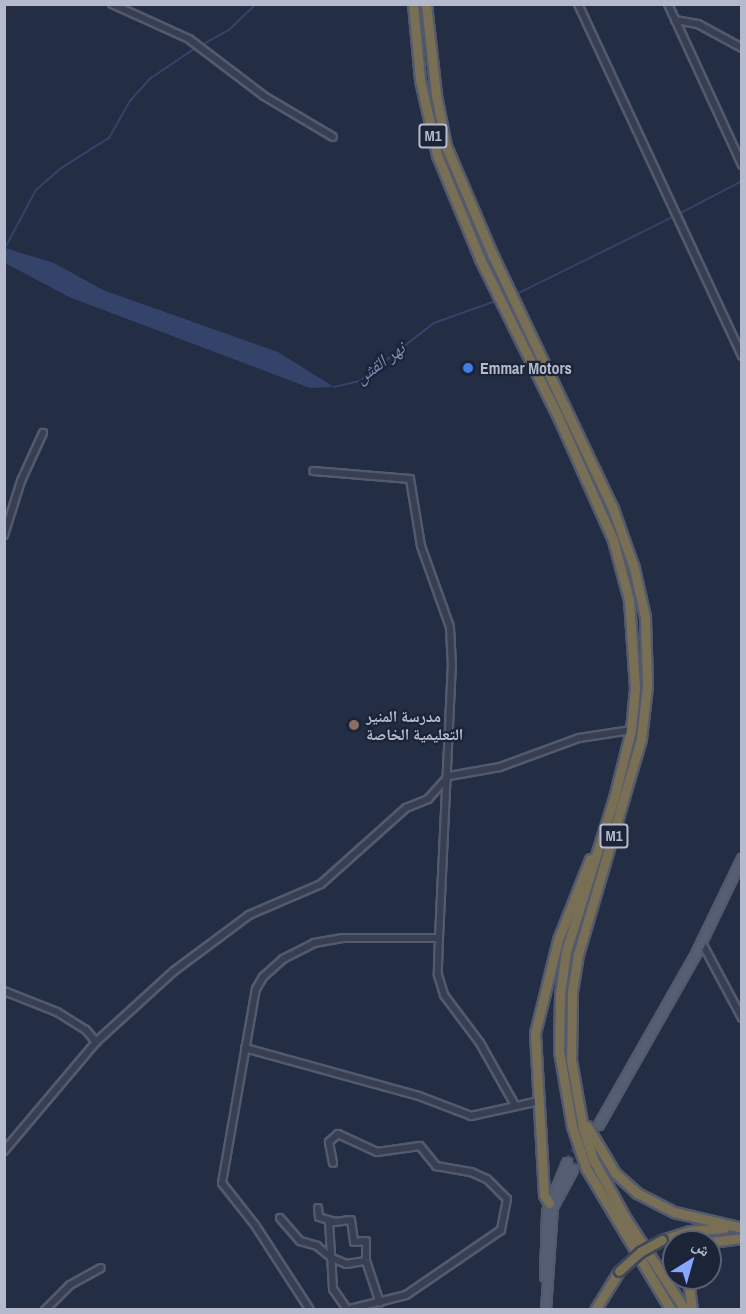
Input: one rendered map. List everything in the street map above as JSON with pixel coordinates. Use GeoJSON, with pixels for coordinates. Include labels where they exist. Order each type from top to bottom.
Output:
{"type":"FeatureCollection","features":[{"type":"Feature","properties":{"kind":"highway","name":"M1"},"geometry":{"type":"LineString","coordinates":[[413,4],[420,80],[437,155],[480,259],[527,359],[559,418],[613,540],[629,600],[635,645],[631,730],[614,798],[566,951],[560,995],[559,1051],[572,1126],[586,1168],[671,1310]]}},
{"type":"Feature","properties":{"kind":"highway","name":"M1"},"geometry":{"type":"LineString","coordinates":[[426,4],[436,95],[446,146],[493,256],[614,509],[634,568],[645,617],[647,686],[641,739],[578,954],[572,992],[571,1060],[581,1114],[593,1159],[609,1190],[685,1310]]}},
{"type":"Feature","properties":{"kind":"highway"},"geometry":{"type":"LineString","coordinates":[[551,1205],[544,1195],[535,1033],[542,994],[558,940],[614,798]]}},
{"type":"Feature","properties":{"kind":"highway"},"geometry":{"type":"LineString","coordinates":[[581,1114],[615,1173],[637,1193],[674,1212],[741,1229]]}},
{"type":"Feature","properties":{"kind":"highway"},"geometry":{"type":"LineString","coordinates":[[596,1310],[619,1271],[640,1252],[662,1240],[708,1228],[741,1229]]}},
{"type":"Feature","properties":{"kind":"highway"},"geometry":{"type":"LineString","coordinates":[[722,1240],[741,1238]]}},
{"type":"Feature","properties":{"kind":"highway"},"geometry":{"type":"LineString","coordinates":[[690,1290],[692,1310]]}},
{"type":"Feature","properties":{"kind":"main road"},"geometry":{"type":"LineString","coordinates":[[597,1123],[702,943],[741,859]]}},
{"type":"Feature","properties":{"kind":"main road"},"geometry":{"type":"LineString","coordinates":[[546,1310],[548,1287],[544,1274],[551,1205],[570,1167]]}},
{"type":"Feature","properties":{"kind":"street"},"geometry":{"type":"LineString","coordinates":[[112,4],[189,39],[264,96],[333,137]]}},
{"type":"Feature","properties":{"kind":"street"},"geometry":{"type":"LineString","coordinates":[[578,4],[673,203],[741,356]]}},
{"type":"Feature","properties":{"kind":"street"},"geometry":{"type":"LineString","coordinates":[[668,4],[740,162]]}},
{"type":"Feature","properties":{"kind":"street"},"geometry":{"type":"LineString","coordinates":[[675,20],[698,24],[741,48]]}},
{"type":"Feature","properties":{"kind":"street"},"geometry":{"type":"LineString","coordinates":[[4,535],[21,481],[43,433]]}},
{"type":"Feature","properties":{"kind":"street"},"geometry":{"type":"LineString","coordinates":[[313,471],[410,479],[421,546],[450,627],[449,776],[438,975],[444,995],[480,1043],[515,1105]]}},
{"type":"Feature","properties":{"kind":"street"},"geometry":{"type":"LineString","coordinates":[[4,1152],[96,1042],[220,934],[249,915],[321,884],[406,808],[428,799],[449,776],[500,767],[579,738],[631,730]]}},
{"type":"Feature","properties":{"kind":"street"},"geometry":{"type":"LineString","coordinates":[[310,1310],[255,1225],[222,1183],[256,989],[262,976],[283,959],[314,943],[343,938],[439,938]]}},
{"type":"Feature","properties":{"kind":"street"},"geometry":{"type":"LineString","coordinates":[[702,943],[741,1018]]}},
{"type":"Feature","properties":{"kind":"street"},"geometry":{"type":"LineString","coordinates":[[4,991],[57,1012],[86,1030],[96,1042]]}},
{"type":"Feature","properties":{"kind":"street"},"geometry":{"type":"LineString","coordinates":[[244,1048],[419,1096],[471,1116],[494,1114],[515,1105],[539,1101]]}},
{"type":"Feature","properties":{"kind":"street"},"geometry":{"type":"LineString","coordinates":[[329,1221],[333,1289],[347,1309],[406,1295],[501,1230],[507,1199],[498,1187],[471,1172],[436,1166],[420,1146],[376,1152],[338,1134],[329,1142],[333,1163]]}},
{"type":"Feature","properties":{"kind":"street"},"geometry":{"type":"LineString","coordinates":[[318,1208],[319,1216],[329,1221],[351,1220],[354,1242],[366,1241],[366,1261],[380,1303]]}},
{"type":"Feature","properties":{"kind":"street"},"geometry":{"type":"LineString","coordinates":[[280,1218],[300,1241],[317,1246],[332,1258],[346,1264],[366,1261]]}},
{"type":"Feature","properties":{"kind":"street"},"geometry":{"type":"LineString","coordinates":[[45,1310],[70,1285],[101,1268]]}},
{"type":"Feature","properties":{"kind":"water"},"geometry":{"type":"Polygon","coordinates":[[[5,248],[54,263],[103,290],[278,352],[334,387],[310,388],[69,297],[5,263],[5,248]]]}},
{"type":"Feature","properties":{"kind":"waterway"},"geometry":{"type":"LineString","coordinates":[[202,45],[229,30],[256,4]]}},
{"type":"Feature","properties":{"kind":"waterway"},"geometry":{"type":"LineString","coordinates":[[5,248],[36,190],[60,169],[109,138],[130,101],[151,78],[197,47]]}},
{"type":"Feature","properties":{"kind":"waterway","name":"نهر القش"},"geometry":{"type":"LineString","coordinates":[[679,214],[742,181]]}},
{"type":"Feature","properties":{"kind":"waterway","name":"نهر القش"},"geometry":{"type":"LineString","coordinates":[[515,295],[675,216]]}},
{"type":"Feature","properties":{"kind":"waterway","name":"نهر القش"},"geometry":{"type":"LineString","coordinates":[[334,387],[360,381],[434,323],[496,301]]}},
{"type":"Feature","properties":{"kind":"tunnel"},"geometry":{"type":"LineString","coordinates":[[573,1170],[599,1125]]}},
{"type":"Feature","properties":{"kind":"tunnel"},"geometry":{"type":"LineString","coordinates":[[567,1163],[581,1142]]}},
{"type":"Feature","properties":{"kind":"place","name":"Emmar Motors"},"geometry":{"type":"Point","coordinates":[468,368]}},
{"type":"Feature","properties":{"kind":"place","name":"مدرسة المنير التعليمية الخاصة"},"geometry":{"type":"Point","coordinates":[354,725]}}]}
